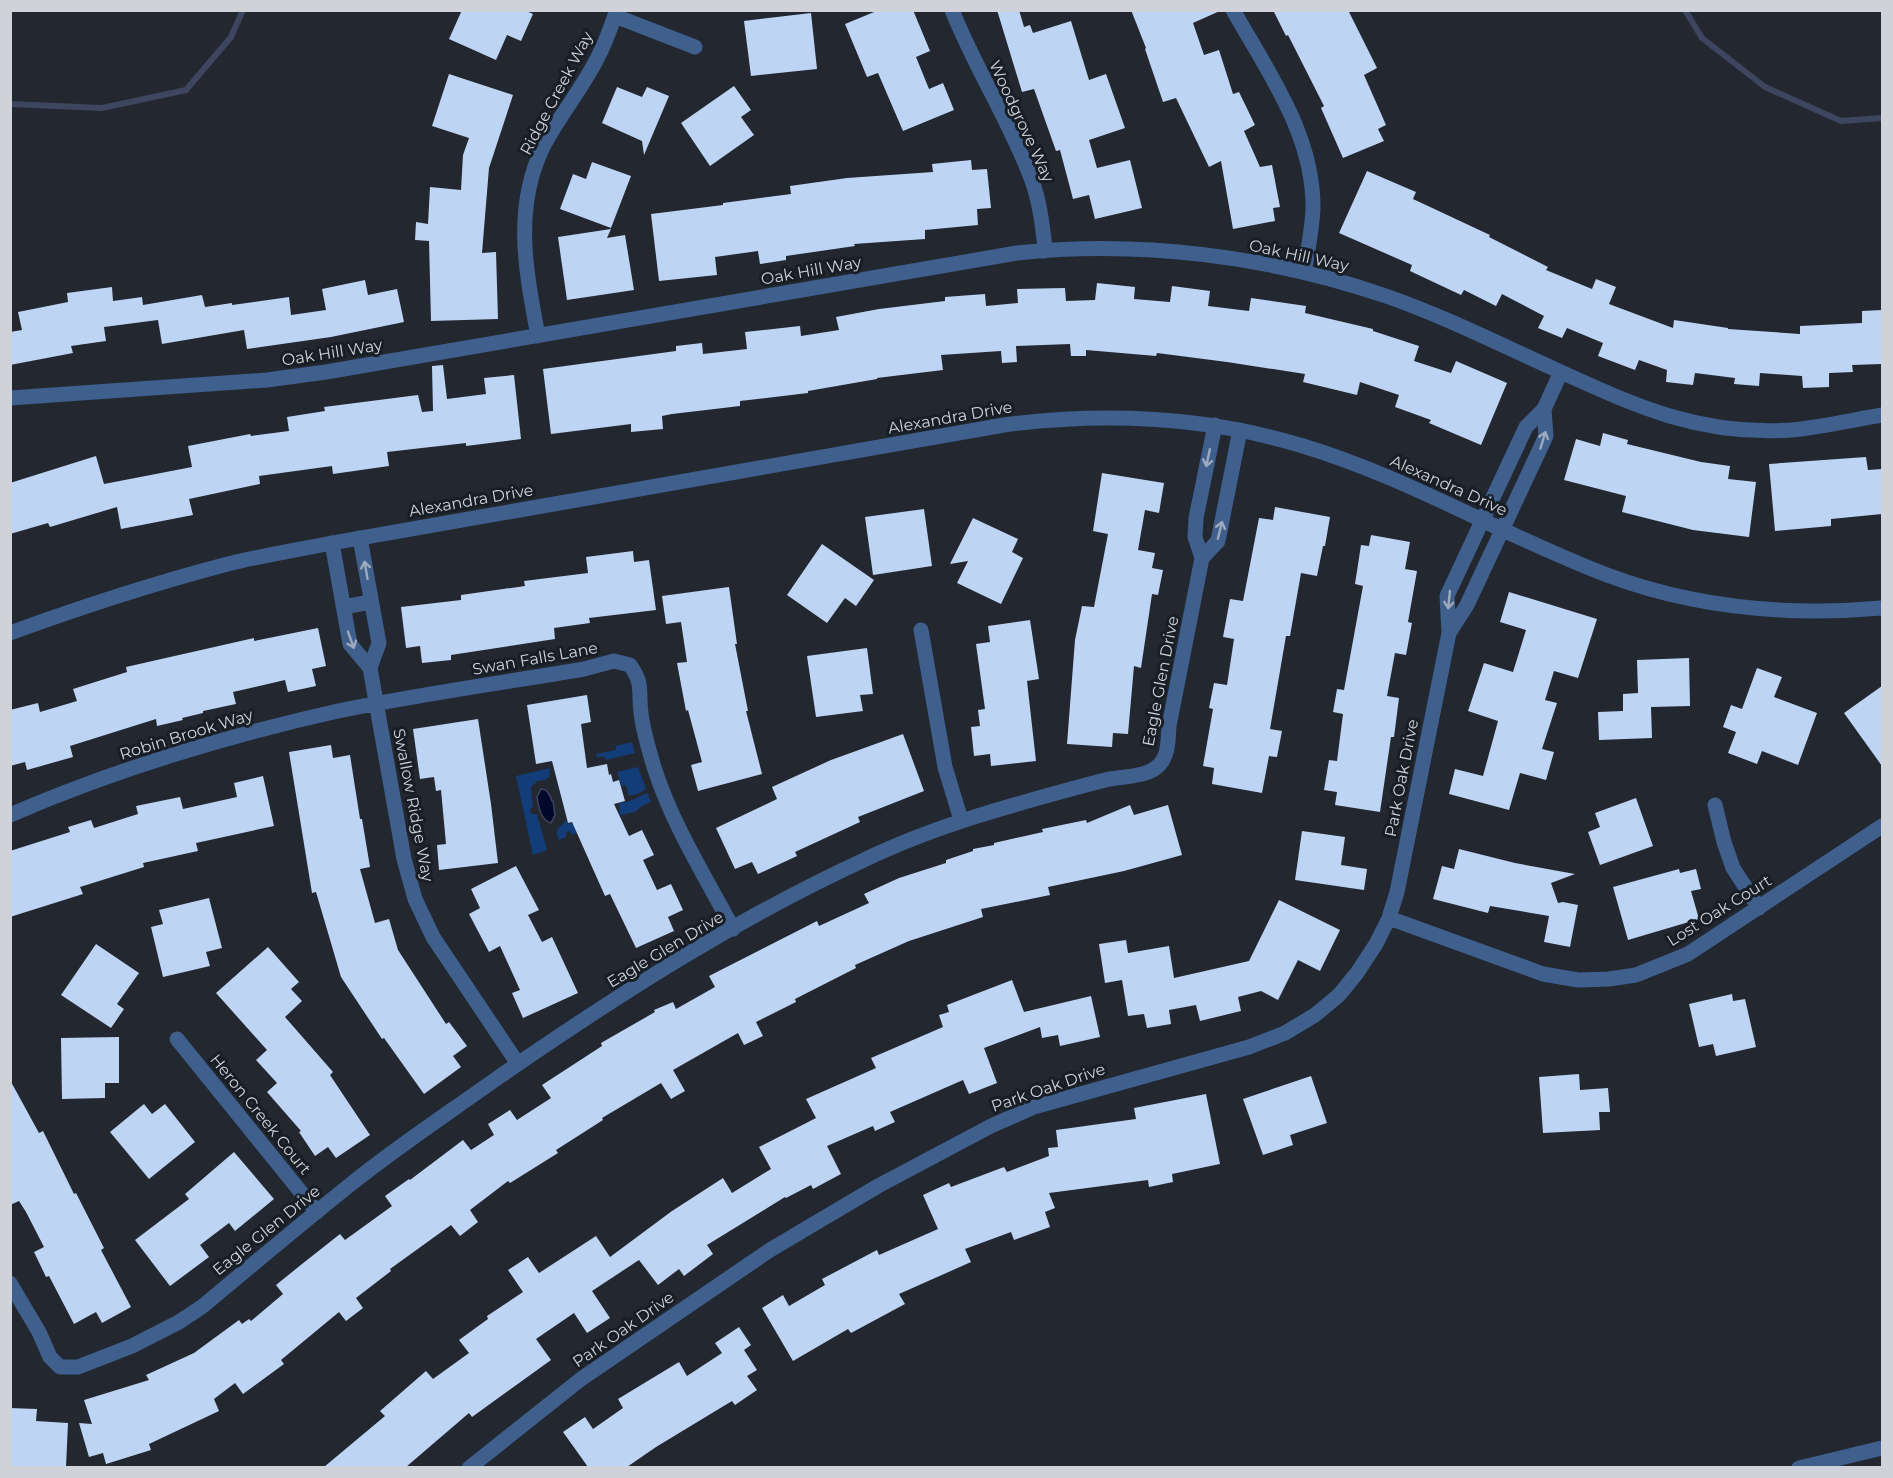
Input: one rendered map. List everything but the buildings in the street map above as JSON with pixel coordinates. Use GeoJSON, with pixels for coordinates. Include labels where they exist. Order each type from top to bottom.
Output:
{"type":"FeatureCollection","features":[{"type":"Feature","properties":{"kind":"street","name":"Woodgrove Way"},"geometry":{"type":"LineString","coordinates":[[952,10],[978,70],[1031,179],[1039,204],[1045,251]]}},
{"type":"Feature","properties":{"kind":"street"},"geometry":{"type":"LineString","coordinates":[[1233,10],[1280,93],[1302,142],[1312,190],[1313,208],[1312,229],[1304,272]]}},
{"type":"Feature","properties":{"kind":"street"},"geometry":{"type":"LineString","coordinates":[[616,14],[695,46]]}},
{"type":"Feature","properties":{"kind":"street","name":"Ridge Creek Way"},"geometry":{"type":"LineString","coordinates":[[537,336],[525,265],[524,221],[527,198],[542,149],[598,58],[616,14]]}},
{"type":"Feature","properties":{"kind":"street","name":"Oak Hill Way"},"geometry":{"type":"LineString","coordinates":[[10,398],[279,378],[327,372],[974,260],[1045,251],[1087,249],[1176,252],[1223,258],[1304,272],[1348,284],[1450,321],[1655,412],[1704,425],[1734,429],[1792,430],[1882,416]]}},
{"type":"Feature","properties":{"kind":"street"},"geometry":{"type":"LineString","coordinates":[[1482,520],[1526,427],[1544,409],[1561,372]]}},
{"type":"Feature","properties":{"kind":"street"},"geometry":{"type":"LineString","coordinates":[[1503,529],[1546,436],[1544,409]]}},
{"type":"Feature","properties":{"kind":"street","name":"Alexandra Drive"},"geometry":{"type":"LineString","coordinates":[[10,633],[91,604],[226,564],[332,543],[1004,425],[1065,418],[1108,417],[1215,425],[1303,446],[1338,457],[1608,576],[1646,588],[1693,599],[1762,610],[1844,612],[1882,608]]}},
{"type":"Feature","properties":{"kind":"street","name":"Eagle Glen Drive"},"geometry":{"type":"LineString","coordinates":[[10,1283],[39,1332],[50,1357],[60,1367],[78,1367],[154,1336],[203,1306],[351,1184],[518,1064],[691,952],[810,886],[889,847],[961,820],[1118,777],[1144,774],[1160,765],[1167,752],[1169,726],[1202,558],[1195,537],[1196,518],[1215,425]]}},
{"type":"Feature","properties":{"kind":"street","name":"Eagle Glen Drive"},"geometry":{"type":"LineString","coordinates":[[1202,558],[1218,541],[1240,430]]}},
{"type":"Feature","properties":{"kind":"street"},"geometry":{"type":"LineString","coordinates":[[1510,460],[1531,469]]}},
{"type":"Feature","properties":{"kind":"street"},"geometry":{"type":"LineString","coordinates":[[1201,491],[1227,496]]}},
{"type":"Feature","properties":{"kind":"street","name":"Park Oak Drive"},"geometry":{"type":"LineString","coordinates":[[469,1467],[581,1379],[770,1250],[888,1180],[991,1126],[1034,1107],[1249,1047],[1286,1033],[1315,1016],[1339,995],[1376,944],[1389,918],[1397,892],[1449,633],[1447,596],[1482,520]]}},
{"type":"Feature","properties":{"kind":"street","name":"Park Oak Drive"},"geometry":{"type":"LineString","coordinates":[[1449,633],[1467,605],[1503,529]]}},
{"type":"Feature","properties":{"kind":"street","name":"Swallow Ridge Way"},"geometry":{"type":"LineString","coordinates":[[360,538],[379,643],[370,668]]}},
{"type":"Feature","properties":{"kind":"street","name":"Swallow Ridge Way"},"geometry":{"type":"LineString","coordinates":[[332,543],[350,644],[370,668],[404,859],[415,899],[433,937],[518,1064]]}},
{"type":"Feature","properties":{"kind":"street"},"geometry":{"type":"LineString","coordinates":[[1459,570],[1479,579]]}},
{"type":"Feature","properties":{"kind":"street"},"geometry":{"type":"LineString","coordinates":[[343,607],[371,602]]}},
{"type":"Feature","properties":{"kind":"street"},"geometry":{"type":"LineString","coordinates":[[921,630],[945,767],[961,820]]}},
{"type":"Feature","properties":{"kind":"street","name":"Swan Falls Lane"},"geometry":{"type":"LineString","coordinates":[[377,705],[614,662],[630,665],[639,679],[641,713],[646,739],[662,790],[733,929]]}},
{"type":"Feature","properties":{"kind":"street","name":"Robin Brook Way"},"geometry":{"type":"LineString","coordinates":[[10,815],[130,768],[191,749],[296,721],[377,705]]}},
{"type":"Feature","properties":{"kind":"street"},"geometry":{"type":"LineString","coordinates":[[1715,806],[1733,868],[1759,908]]}},
{"type":"Feature","properties":{"kind":"street","name":"Lost Oak Court"},"geometry":{"type":"LineString","coordinates":[[1389,918],[1543,974],[1578,980],[1636,975],[1688,954],[1882,826]]}},
{"type":"Feature","properties":{"kind":"street","name":"Heron Creek Court"},"geometry":{"type":"LineString","coordinates":[[177,1039],[317,1212]]}},
{"type":"Feature","properties":{"kind":"street"},"geometry":{"type":"LineString","coordinates":[[1799,1467],[1882,1448]]}},
{"type":"Feature","properties":{"kind":"shaded area"},"geometry":{"type":"Polygon","coordinates":[[[632,742],[635,753],[606,760],[604,756],[597,758],[596,754],[616,750],[616,746],[632,742]]]}},
{"type":"Feature","properties":{"kind":"shaded area"},"geometry":{"type":"Polygon","coordinates":[[[638,767],[646,789],[629,796],[626,785],[622,786],[617,772],[638,767]]]}},
{"type":"Feature","properties":{"kind":"shaded area"},"geometry":{"type":"Polygon","coordinates":[[[550,768],[549,777],[537,781],[531,788],[533,807],[530,809],[531,814],[537,814],[547,850],[533,855],[516,776],[550,768]]]}},
{"type":"Feature","properties":{"kind":"shaded area"},"geometry":{"type":"Polygon","coordinates":[[[541,789],[547,791],[553,801],[555,815],[551,823],[544,819],[539,809],[537,797],[541,789]]]}},
{"type":"Feature","properties":{"kind":"shaded area"},"geometry":{"type":"Polygon","coordinates":[[[647,793],[651,802],[635,812],[620,815],[619,803],[630,801],[647,793]]]}},
{"type":"Feature","properties":{"kind":"shaded area"},"geometry":{"type":"Polygon","coordinates":[[[566,820],[568,824],[571,823],[582,830],[572,835],[570,831],[566,832],[566,837],[559,840],[557,831],[566,820]]]}},
{"type":"Feature","properties":{"kind":"waterway"},"geometry":{"type":"LineString","coordinates":[[10,104],[102,108],[186,90],[231,37],[243,10]]}},
{"type":"Feature","properties":{"kind":"waterway"},"geometry":{"type":"LineString","coordinates":[[1685,10],[1702,38],[1765,87],[1841,121],[1882,118]]}}]}
